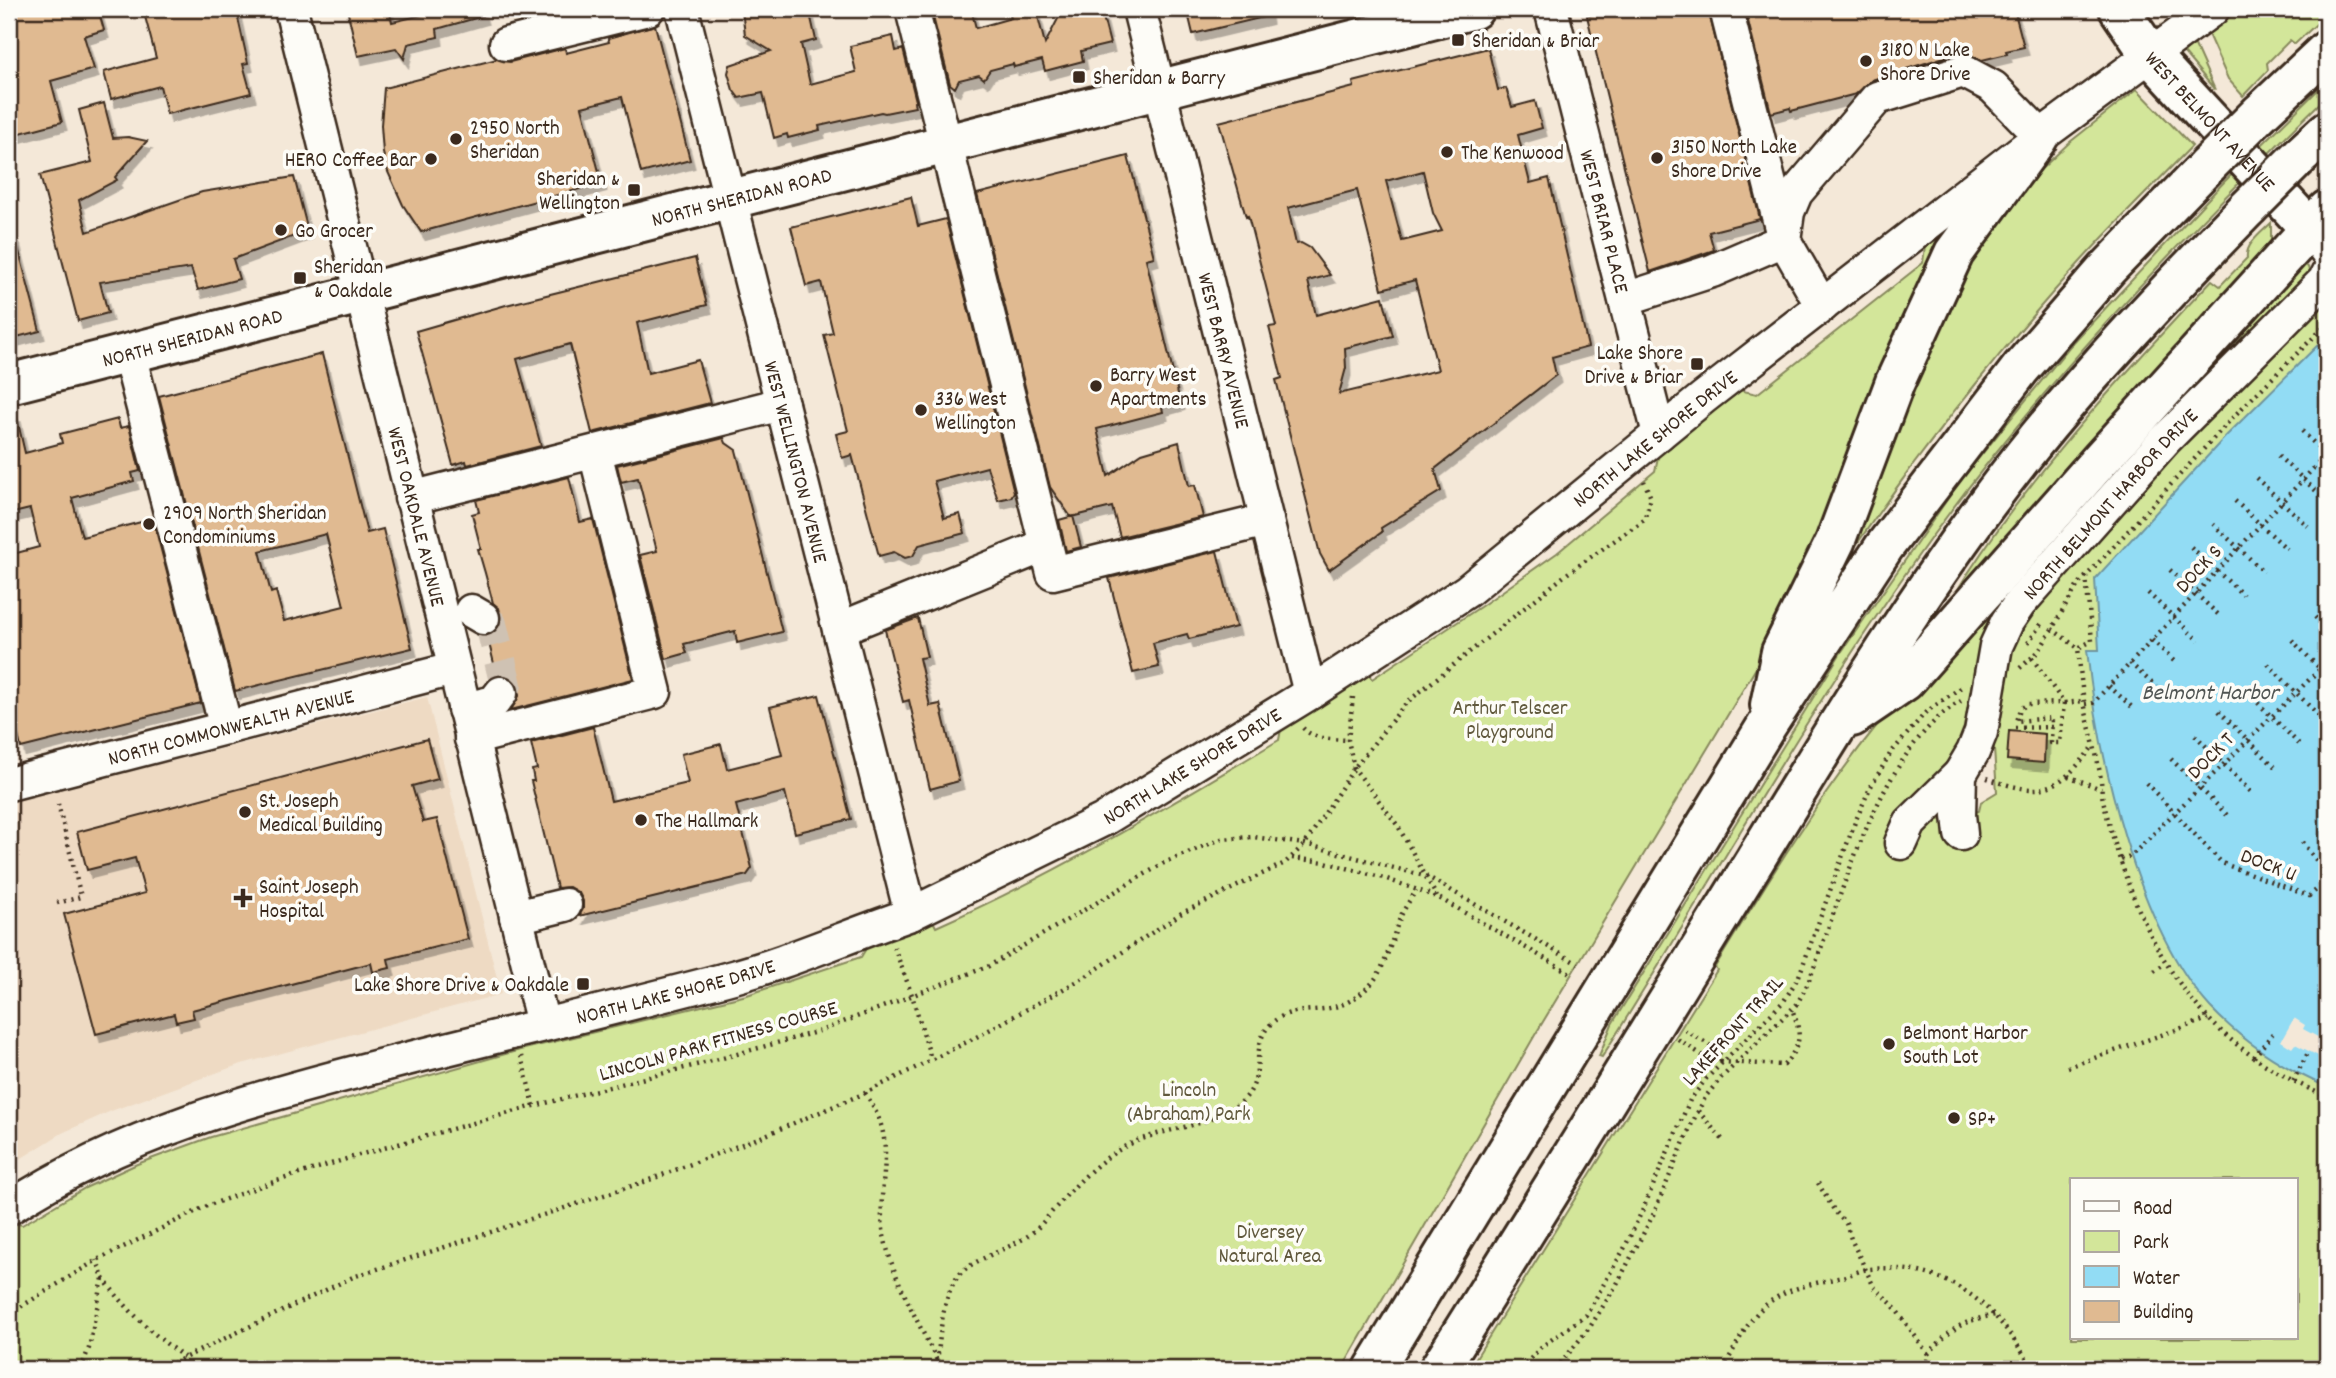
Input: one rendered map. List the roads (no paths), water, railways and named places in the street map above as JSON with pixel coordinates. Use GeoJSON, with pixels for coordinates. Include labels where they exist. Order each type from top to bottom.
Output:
{"type":"FeatureCollection","features":[{"type":"Feature","properties":{"kind":"main road","name":"NORTH SHERIDAN ROAD"},"geometry":{"type":"LineString","coordinates":[[9,384],[1474,9]]}},
{"type":"Feature","properties":{"kind":"main road","name":"WEST BELMONT AVENUE"},"geometry":{"type":"LineString","coordinates":[[2119,9],[2151,56],[2321,230]]}},
{"type":"Feature","properties":{"kind":"main road"},"geometry":{"type":"LineString","coordinates":[[1374,1369],[1766,725],[1884,547],[2021,368],[2107,269],[2260,113],[2327,50]]}},
{"type":"Feature","properties":{"kind":"main road"},"geometry":{"type":"LineString","coordinates":[[1766,725],[1780,652],[1835,542],[1895,382],[1954,253],[2039,137]]}},
{"type":"Feature","properties":{"kind":"main road"},"geometry":{"type":"LineString","coordinates":[[1439,1369],[1836,728],[1955,548],[2090,374],[2157,301],[2314,143]]}},
{"type":"Feature","properties":{"kind":"main road"},"geometry":{"type":"LineString","coordinates":[[1836,728],[1905,681],[2321,230]]}},
{"type":"Feature","properties":{"kind":"street","name":"WEST OAKDALE AVENUE"},"geometry":{"type":"LineString","coordinates":[[291,9],[543,1024]]}},
{"type":"Feature","properties":{"kind":"street"},"geometry":{"type":"LineString","coordinates":[[506,44],[648,9]]}},
{"type":"Feature","properties":{"kind":"street","name":"WEST WELLINGTON AVENUE"},"geometry":{"type":"LineString","coordinates":[[682,9],[911,914]]}},
{"type":"Feature","properties":{"kind":"street"},"geometry":{"type":"LineString","coordinates":[[912,9],[1054,573],[1267,520]]}},
{"type":"Feature","properties":{"kind":"street","name":"WEST BARRY AVENUE"},"geometry":{"type":"LineString","coordinates":[[1139,9],[1310,693]]}},
{"type":"Feature","properties":{"kind":"street","name":"WEST BRIAR PLACE"},"geometry":{"type":"LineString","coordinates":[[1551,9],[1659,434]]}},
{"type":"Feature","properties":{"kind":"street"},"geometry":{"type":"LineString","coordinates":[[1726,9],[1784,240],[1822,306]]}},
{"type":"Feature","properties":{"kind":"street","name":"NORTH LAKE SHORE DRIVE"},"geometry":{"type":"LineString","coordinates":[[9,1208],[75,1169],[165,1130],[295,1087],[729,979],[911,914],[1103,820],[1310,693],[1467,591],[1659,434],[1822,306],[2039,137],[2213,9]]}},
{"type":"Feature","properties":{"kind":"street"},"geometry":{"type":"LineString","coordinates":[[1784,240],[1788,212],[1796,193],[1877,98],[1963,71],[1993,87],[2039,137]]}},
{"type":"Feature","properties":{"kind":"street"},"geometry":{"type":"LineString","coordinates":[[1625,299],[1712,271],[1784,240]]}},
{"type":"Feature","properties":{"kind":"street","name":"NORTH BELMONT HARBOR DRIVE"},"geometry":{"type":"LineString","coordinates":[[1968,824],[1959,816],[1961,772],[1981,732],[1996,646],[2007,622],[2020,603],[2165,440],[2327,275]]}},
{"type":"Feature","properties":{"kind":"street"},"geometry":{"type":"LineString","coordinates":[[129,354],[226,728]]}},
{"type":"Feature","properties":{"kind":"street"},"geometry":{"type":"LineString","coordinates":[[411,498],[782,404]]}},
{"type":"Feature","properties":{"kind":"street"},"geometry":{"type":"LineString","coordinates":[[467,724],[655,692],[595,452]]}},
{"type":"Feature","properties":{"kind":"street"},"geometry":{"type":"LineString","coordinates":[[839,629],[1046,545]]}},
{"type":"Feature","properties":{"kind":"street","name":"NORTH COMMONWEALTH AVENUE"},"geometry":{"type":"LineString","coordinates":[[9,784],[453,669]]}},
{"type":"Feature","properties":{"kind":"street"},"geometry":{"type":"LineString","coordinates":[[467,724],[501,693]]}},
{"type":"Feature","properties":{"kind":"street"},"geometry":{"type":"LineString","coordinates":[[1920,826],[1961,772]]}},
{"type":"Feature","properties":{"kind":"street"},"geometry":{"type":"LineString","coordinates":[[516,917],[565,905]]}},
{"type":"Feature","properties":{"kind":"water","name":"Belmont Harbor"},"geometry":{"type":"Polygon","coordinates":[[[2327,336],[2327,1087],[2264,1053],[2236,1032],[2210,1007],[2184,973],[2142,887],[2125,838],[2101,739],[2087,650],[2099,650],[2095,579],[2226,436],[2327,336]]]}},
{"type":"Feature","properties":{"kind":"tunnel"},"geometry":{"type":"LineString","coordinates":[[483,618],[491,624],[506,685],[501,693]]}},
{"type":"Feature","properties":{"kind":"place","name":"Sheridan & Briar"},"geometry":{"type":"Point","coordinates":[1458,40]}},
{"type":"Feature","properties":{"kind":"place","name":"3180 N Lake Shore Drive"},"geometry":{"type":"Point","coordinates":[1866,61]}},
{"type":"Feature","properties":{"kind":"place","name":"Sheridan & Barry"},"geometry":{"type":"Point","coordinates":[1079,77]}},
{"type":"Feature","properties":{"kind":"place","name":"2950 North Sheridan"},"geometry":{"type":"Point","coordinates":[456,139]}},
{"type":"Feature","properties":{"kind":"place","name":"The Kenwood"},"geometry":{"type":"Point","coordinates":[1447,152]}},
{"type":"Feature","properties":{"kind":"place","name":"3150 North Lake Shore Drive"},"geometry":{"type":"Point","coordinates":[1657,158]}},
{"type":"Feature","properties":{"kind":"place","name":"HERO Coffee Bar"},"geometry":{"type":"Point","coordinates":[431,159]}},
{"type":"Feature","properties":{"kind":"place","name":"Sheridan & Wellington"},"geometry":{"type":"Point","coordinates":[634,190]}},
{"type":"Feature","properties":{"kind":"place","name":"Go Grocer"},"geometry":{"type":"Point","coordinates":[281,230]}},
{"type":"Feature","properties":{"kind":"place","name":"Sheridan & Oakdale"},"geometry":{"type":"Point","coordinates":[300,278]}},
{"type":"Feature","properties":{"kind":"place","name":"Lake Shore Drive & Briar"},"geometry":{"type":"Point","coordinates":[1697,364]}},
{"type":"Feature","properties":{"kind":"place","name":"Barry West Apartments"},"geometry":{"type":"Point","coordinates":[1096,386]}},
{"type":"Feature","properties":{"kind":"place","name":"336 West Wellington"},"geometry":{"type":"Point","coordinates":[921,410]}},
{"type":"Feature","properties":{"kind":"place","name":"2909 North Sheridan Condominiums"},"geometry":{"type":"Point","coordinates":[149,524]}},
{"type":"Feature","properties":{"kind":"place","name":"St. Joseph Medical Building"},"geometry":{"type":"Point","coordinates":[245,812]}},
{"type":"Feature","properties":{"kind":"place","name":"The Hallmark"},"geometry":{"type":"Point","coordinates":[641,820]}},
{"type":"Feature","properties":{"kind":"place","name":"Saint Joseph Hospital"},"geometry":{"type":"Point","coordinates":[243,898]}},
{"type":"Feature","properties":{"kind":"place","name":"Lake Shore Drive & Oakdale"},"geometry":{"type":"Point","coordinates":[583,984]}},
{"type":"Feature","properties":{"kind":"place","name":"Belmont Harbor South Lot"},"geometry":{"type":"Point","coordinates":[1889,1044]}},
{"type":"Feature","properties":{"kind":"place","name":"SP+"},"geometry":{"type":"Point","coordinates":[1954,1118]}},
{"type":"Feature","properties":{"kind":"park label","name":"Arthur Telscer Playground"},"geometry":{"type":"Point","coordinates":[1510,719]}},
{"type":"Feature","properties":{"kind":"park label","name":"Lincoln (Abraham) Park"},"geometry":{"type":"Point","coordinates":[1189,1101]}},
{"type":"Feature","properties":{"kind":"park label","name":"Diversey Natural Area"},"geometry":{"type":"Point","coordinates":[1270,1243]}}]}
